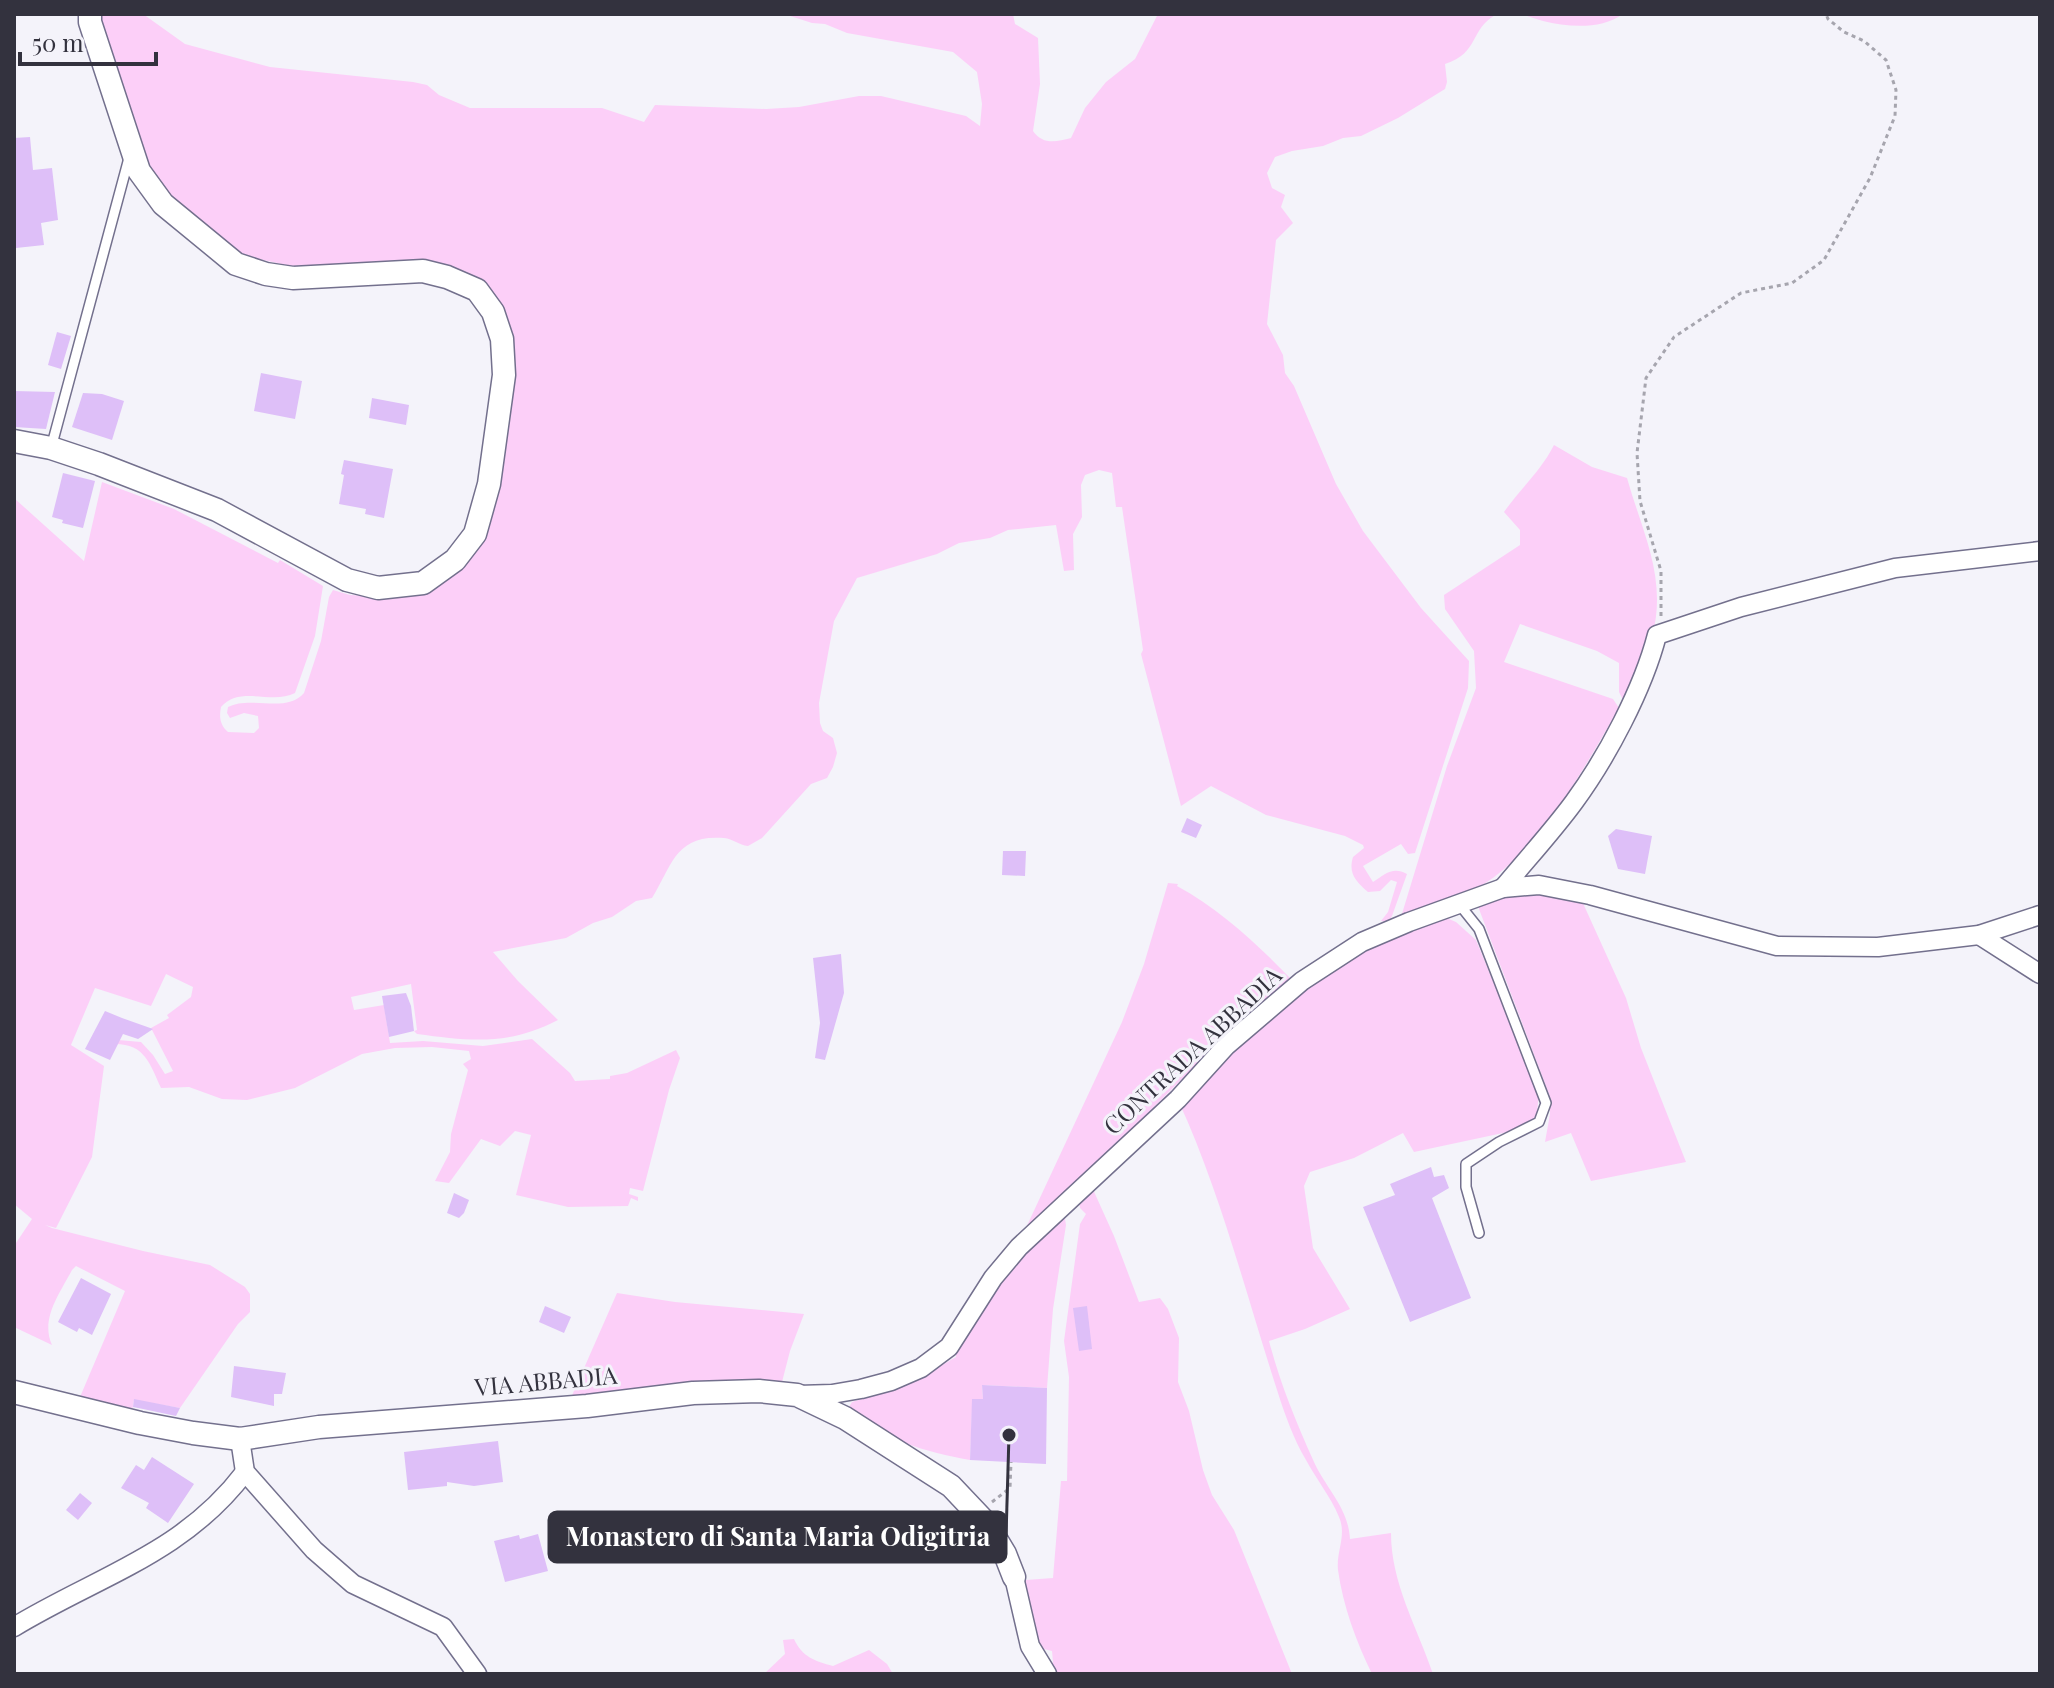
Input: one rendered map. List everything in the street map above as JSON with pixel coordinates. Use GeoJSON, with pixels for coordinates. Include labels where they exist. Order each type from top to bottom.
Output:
{"type":"FeatureCollection","features":[{"type":"Feature","properties":{"kind":"street"},"geometry":{"type":"LineString","coordinates":[[14,441],[51,448],[217,510],[347,580],[378,588],[423,583],[455,560],[475,534],[489,484],[504,375],[502,339],[493,312],[477,290],[423,271],[293,278],[266,274],[236,264],[163,204],[139,171],[90,14]]}},
{"type":"Feature","properties":{"kind":"street"},"geometry":{"type":"LineString","coordinates":[[1503,888],[1576,800],[1649,668],[1657,635],[1741,607],[1895,568],[2040,551]]}},
{"type":"Feature","properties":{"kind":"street","name":"CONTRADA ABBADIA"},"geometry":{"type":"LineString","coordinates":[[797,1395],[861,1389],[921,1368],[949,1347],[993,1278],[1019,1247],[1178,1099],[1226,1046],[1302,981],[1362,942],[1459,904],[1503,888],[1539,885],[1590,895],[1777,946],[1878,947],[1979,935],[2040,915]]}},
{"type":"Feature","properties":{"kind":"street"},"geometry":{"type":"LineString","coordinates":[[1979,935],[2040,974]]}},
{"type":"Feature","properties":{"kind":"street","name":"VIA ABBADIA"},"geometry":{"type":"LineString","coordinates":[[14,1392],[140,1423],[240,1439],[319,1427],[587,1406],[693,1393],[759,1391],[797,1395],[845,1418],[951,1486],[976,1510],[997,1539],[1014,1577]]}},
{"type":"Feature","properties":{"kind":"street"},"geometry":{"type":"LineString","coordinates":[[240,1439],[245,1472],[304,1539],[353,1584],[443,1627],[477,1674]]}},
{"type":"Feature","properties":{"kind":"street"},"geometry":{"type":"LineString","coordinates":[[14,1627],[142,1560],[183,1534],[208,1514],[245,1472]]}},
{"type":"Feature","properties":{"kind":"street"},"geometry":{"type":"LineString","coordinates":[[1014,1577],[1030,1646],[1047,1674]]}},
{"type":"Feature","properties":{"kind":"lane"},"geometry":{"type":"LineString","coordinates":[[51,448],[131,151]]}},
{"type":"Feature","properties":{"kind":"lane"},"geometry":{"type":"LineString","coordinates":[[1459,904],[1479,929],[1546,1103],[1539,1122],[1499,1142],[1466,1164],[1466,1187],[1479,1233]]}},
{"type":"Feature","properties":{"kind":"path"},"geometry":{"type":"LineString","coordinates":[[1657,635],[1661,620],[1661,571],[1640,501],[1637,453],[1646,378],[1674,337],[1741,293],[1792,283],[1824,260],[1870,178],[1895,116],[1896,90],[1886,60],[1864,41],[1844,32],[1826,14]]}},
{"type":"Feature","properties":{"kind":"path"},"geometry":{"type":"LineString","coordinates":[[976,1510],[987,1506],[1010,1488],[1011,1462]]}},
{"type":"Feature","properties":{"kind":"shaded area"},"geometry":{"type":"Polygon","coordinates":[[[95,14],[143,14],[185,44],[270,67],[427,85],[439,95],[470,108],[602,108],[644,122],[655,105],[766,109],[799,107],[859,96],[881,96],[966,116],[980,126],[982,104],[977,72],[953,52],[847,33],[784,14],[1013,14],[1015,24],[1038,38],[1040,84],[1033,131],[1041,139],[1060,141],[1071,138],[1085,108],[1106,82],[1135,59],[1158,14],[1497,14],[1482,27],[1464,54],[1445,64],[1445,89],[1361,136],[1275,157],[1267,173],[1272,188],[1285,195],[1281,207],[1293,223],[1276,240],[1267,324],[1283,355],[1285,373],[1294,386],[1336,484],[1363,531],[1421,608],[1469,661],[1468,688],[1415,853],[1408,854],[1401,844],[1363,866],[1373,882],[1393,871],[1407,874],[1388,922],[1381,921],[1388,912],[1397,882],[1391,880],[1380,891],[1368,892],[1360,884],[1352,873],[1352,863],[1353,857],[1364,848],[1363,845],[1345,836],[1266,815],[1211,786],[1181,806],[1141,654],[1143,650],[1122,507],[1116,507],[1112,473],[1099,470],[1085,475],[1081,485],[1082,517],[1073,534],[1074,570],[1064,571],[1056,525],[1008,530],[990,538],[959,543],[937,554],[857,578],[834,621],[819,703],[820,723],[823,731],[833,738],[837,753],[833,767],[827,778],[811,784],[762,838],[748,846],[724,838],[695,841],[677,854],[652,898],[636,901],[612,917],[593,923],[566,938],[493,952],[558,1020],[505,1038],[472,1040],[417,1034],[414,1031],[417,1030],[411,984],[351,997],[354,1010],[384,1005],[390,1043],[423,1041],[483,1046],[532,1039],[575,1081],[610,1079],[610,1076],[627,1073],[676,1050],[680,1058],[643,1191],[630,1188],[629,1194],[638,1197],[638,1201],[631,1198],[628,1206],[568,1207],[516,1195],[531,1135],[515,1131],[500,1146],[481,1139],[449,1183],[435,1181],[450,1152],[451,1134],[468,1070],[463,1064],[471,1059],[469,1051],[432,1047],[395,1048],[362,1054],[295,1088],[247,1100],[222,1099],[189,1087],[161,1088],[150,1064],[140,1052],[115,1044],[118,1040],[141,1042],[165,1074],[173,1071],[151,1028],[169,1018],[167,1015],[191,997],[193,987],[166,974],[151,1006],[95,988],[71,1045],[104,1066],[92,1157],[56,1228],[45,1225],[52,1228],[143,1251],[210,1265],[245,1287],[250,1294],[250,1312],[238,1324],[180,1408],[134,1400],[132,1411],[80,1397],[125,1291],[76,1266],[57,1297],[50,1316],[48,1326],[52,1345],[14,1327],[14,1246],[32,1219],[14,1204],[14,498],[84,561],[102,482],[174,509],[278,563],[280,560],[323,586],[315,636],[295,693],[276,697],[237,697],[221,707],[221,721],[228,732],[254,733],[259,728],[258,716],[244,713],[230,718],[228,707],[247,703],[288,702],[304,693],[333,590],[350,595],[386,597],[462,545],[503,403],[480,282],[441,264],[426,262],[291,266],[249,257],[228,247],[169,200],[142,156],[95,14]]]}},
{"type":"Feature","properties":{"kind":"shaded area"},"geometry":{"type":"Polygon","coordinates":[[[1518,14],[1623,14],[1605,23],[1573,26],[1518,14]]]}},
{"type":"Feature","properties":{"kind":"shaded area"},"geometry":{"type":"Polygon","coordinates":[[[1554,445],[1592,467],[1627,478],[1655,575],[1657,595],[1652,637],[1623,700],[1619,692],[1619,663],[1597,651],[1520,624],[1504,662],[1613,699],[1619,708],[1559,806],[1523,851],[1481,886],[1452,900],[1401,917],[1447,766],[1476,688],[1474,651],[1445,609],[1444,595],[1520,545],[1520,530],[1504,512],[1554,445]]]}},
{"type":"Feature","properties":{"kind":"shaded area"},"geometry":{"type":"Polygon","coordinates":[[[1168,883],[1178,884],[1224,917],[1292,980],[1210,1051],[1024,1232],[1122,1022],[1144,964],[1168,883]]]}},
{"type":"Feature","properties":{"kind":"shaded area"},"geometry":{"type":"Polygon","coordinates":[[[1515,894],[1567,894],[1582,901],[1626,998],[1641,1048],[1686,1162],[1591,1181],[1571,1133],[1545,1142],[1550,1097],[1478,903],[1515,894]]]}},
{"type":"Feature","properties":{"kind":"shaded area"},"geometry":{"type":"Polygon","coordinates":[[[1444,917],[1456,922],[1476,940],[1539,1093],[1537,1112],[1531,1125],[1414,1152],[1403,1133],[1354,1158],[1310,1172],[1304,1186],[1313,1248],[1350,1309],[1269,1341],[1295,1417],[1319,1472],[1341,1508],[1350,1539],[1391,1533],[1400,1587],[1433,1674],[1372,1674],[1351,1623],[1340,1583],[1338,1563],[1342,1530],[1339,1517],[1287,1419],[1220,1208],[1178,1100],[1293,995],[1372,943],[1444,917]]]}},
{"type":"Feature","properties":{"kind":"shaded area"},"geometry":{"type":"Polygon","coordinates":[[[1091,1185],[1139,1302],[1160,1298],[1168,1309],[1179,1338],[1178,1382],[1189,1411],[1203,1470],[1212,1495],[1234,1530],[1292,1674],[1049,1674],[1053,1662],[1052,1651],[1040,1648],[1023,1587],[1026,1580],[1053,1578],[1061,1481],[1067,1481],[1069,1377],[1064,1341],[1080,1224],[1086,1214],[1080,1208],[1079,1200],[1091,1185]]]}},
{"type":"Feature","properties":{"kind":"shaded area"},"geometry":{"type":"Polygon","coordinates":[[[1061,1218],[1065,1219],[1066,1225],[1053,1309],[1047,1388],[982,1385],[983,1399],[972,1410],[970,1460],[905,1443],[875,1428],[849,1407],[852,1402],[908,1385],[956,1357],[956,1348],[1017,1260],[1061,1218]]]}},
{"type":"Feature","properties":{"kind":"shaded area"},"geometry":{"type":"Polygon","coordinates":[[[617,1293],[675,1302],[804,1314],[782,1382],[750,1379],[570,1400],[617,1293]]]}},
{"type":"Feature","properties":{"kind":"shaded area"},"geometry":{"type":"Polygon","coordinates":[[[794,1639],[810,1657],[833,1666],[869,1650],[887,1664],[893,1674],[764,1674],[785,1654],[783,1640],[794,1639]]]}},
{"type":"Feature","properties":{"kind":"building"},"geometry":{"type":"Polygon","coordinates":[[[30,137],[33,170],[52,168],[58,220],[41,223],[44,245],[16,248],[14,138],[30,137]]]}},
{"type":"Feature","properties":{"kind":"building"},"geometry":{"type":"Polygon","coordinates":[[[57,332],[71,336],[61,369],[48,365],[57,332]]]}},
{"type":"Feature","properties":{"kind":"building"},"geometry":{"type":"Polygon","coordinates":[[[261,373],[302,381],[295,419],[254,411],[261,373]]]}},
{"type":"Feature","properties":{"kind":"building"},"geometry":{"type":"Polygon","coordinates":[[[14,391],[55,392],[46,429],[14,427],[14,391]]]}},
{"type":"Feature","properties":{"kind":"building"},"geometry":{"type":"Polygon","coordinates":[[[83,393],[102,394],[124,401],[112,440],[72,427],[83,393]]]}},
{"type":"Feature","properties":{"kind":"building"},"geometry":{"type":"Polygon","coordinates":[[[372,398],[409,405],[406,425],[369,418],[372,398]]]}},
{"type":"Feature","properties":{"kind":"building"},"geometry":{"type":"Polygon","coordinates":[[[344,460],[393,469],[384,518],[365,514],[366,509],[339,504],[344,460]]]}},
{"type":"Feature","properties":{"kind":"building"},"geometry":{"type":"Polygon","coordinates":[[[63,473],[95,481],[83,528],[52,517],[63,473]]]}},
{"type":"Feature","properties":{"kind":"building"},"geometry":{"type":"Polygon","coordinates":[[[1187,818],[1202,825],[1196,838],[1181,832],[1187,818]]]}},
{"type":"Feature","properties":{"kind":"building"},"geometry":{"type":"Polygon","coordinates":[[[1616,829],[1652,836],[1645,874],[1618,869],[1608,836],[1616,829]]]}},
{"type":"Feature","properties":{"kind":"building"},"geometry":{"type":"Polygon","coordinates":[[[1003,851],[1026,851],[1025,876],[1002,875],[1003,851]]]}},
{"type":"Feature","properties":{"kind":"building"},"geometry":{"type":"Polygon","coordinates":[[[841,954],[844,993],[825,1060],[815,1058],[820,1023],[813,958],[841,954]]]}},
{"type":"Feature","properties":{"kind":"building"},"geometry":{"type":"Polygon","coordinates":[[[406,993],[414,1031],[389,1037],[382,996],[406,993]]]}},
{"type":"Feature","properties":{"kind":"building"},"geometry":{"type":"Polygon","coordinates":[[[105,1011],[153,1029],[138,1039],[123,1034],[110,1060],[85,1049],[105,1011]]]}},
{"type":"Feature","properties":{"kind":"building"},"geometry":{"type":"Polygon","coordinates":[[[1431,1167],[1434,1177],[1444,1175],[1449,1188],[1432,1198],[1471,1298],[1410,1322],[1363,1207],[1395,1195],[1390,1184],[1431,1167]]]}},
{"type":"Feature","properties":{"kind":"building"},"geometry":{"type":"Polygon","coordinates":[[[454,1193],[469,1200],[459,1218],[447,1213],[454,1193]]]}},
{"type":"Feature","properties":{"kind":"building"},"geometry":{"type":"Polygon","coordinates":[[[81,1278],[111,1294],[92,1335],[79,1328],[77,1332],[58,1322],[81,1278]]]}},
{"type":"Feature","properties":{"kind":"building"},"geometry":{"type":"Polygon","coordinates":[[[545,1306],[571,1317],[564,1333],[539,1322],[545,1306]]]}},
{"type":"Feature","properties":{"kind":"building"},"geometry":{"type":"Polygon","coordinates":[[[1087,1306],[1092,1349],[1079,1351],[1073,1308],[1087,1306]]]}},
{"type":"Feature","properties":{"kind":"building"},"geometry":{"type":"Polygon","coordinates":[[[234,1366],[286,1373],[282,1394],[274,1394],[274,1406],[231,1397],[234,1366]]]}},
{"type":"Feature","properties":{"kind":"building"},"geometry":{"type":"Polygon","coordinates":[[[982,1385],[1047,1388],[1046,1464],[970,1460],[972,1399],[983,1399],[982,1385]]]}},
{"type":"Feature","properties":{"kind":"building"},"geometry":{"type":"Polygon","coordinates":[[[134,1399],[180,1408],[176,1416],[133,1407],[134,1399]]]}},
{"type":"Feature","properties":{"kind":"building"},"geometry":{"type":"Polygon","coordinates":[[[498,1441],[503,1482],[474,1486],[447,1482],[447,1486],[408,1490],[404,1452],[498,1441]]]}},
{"type":"Feature","properties":{"kind":"building"},"geometry":{"type":"Polygon","coordinates":[[[152,1457],[194,1484],[168,1523],[146,1508],[149,1503],[121,1488],[136,1465],[144,1470],[152,1457]]]}},
{"type":"Feature","properties":{"kind":"building"},"geometry":{"type":"Polygon","coordinates":[[[80,1493],[92,1503],[78,1520],[66,1510],[80,1493]]]}},
{"type":"Feature","properties":{"kind":"building"},"geometry":{"type":"Polygon","coordinates":[[[538,1534],[548,1571],[505,1582],[494,1541],[538,1534]]]}},
{"type":"Feature","properties":{"kind":"place","name":"Monastero di Santa Maria Odigitria"},"geometry":{"type":"Point","coordinates":[1009,1435]}}]}
